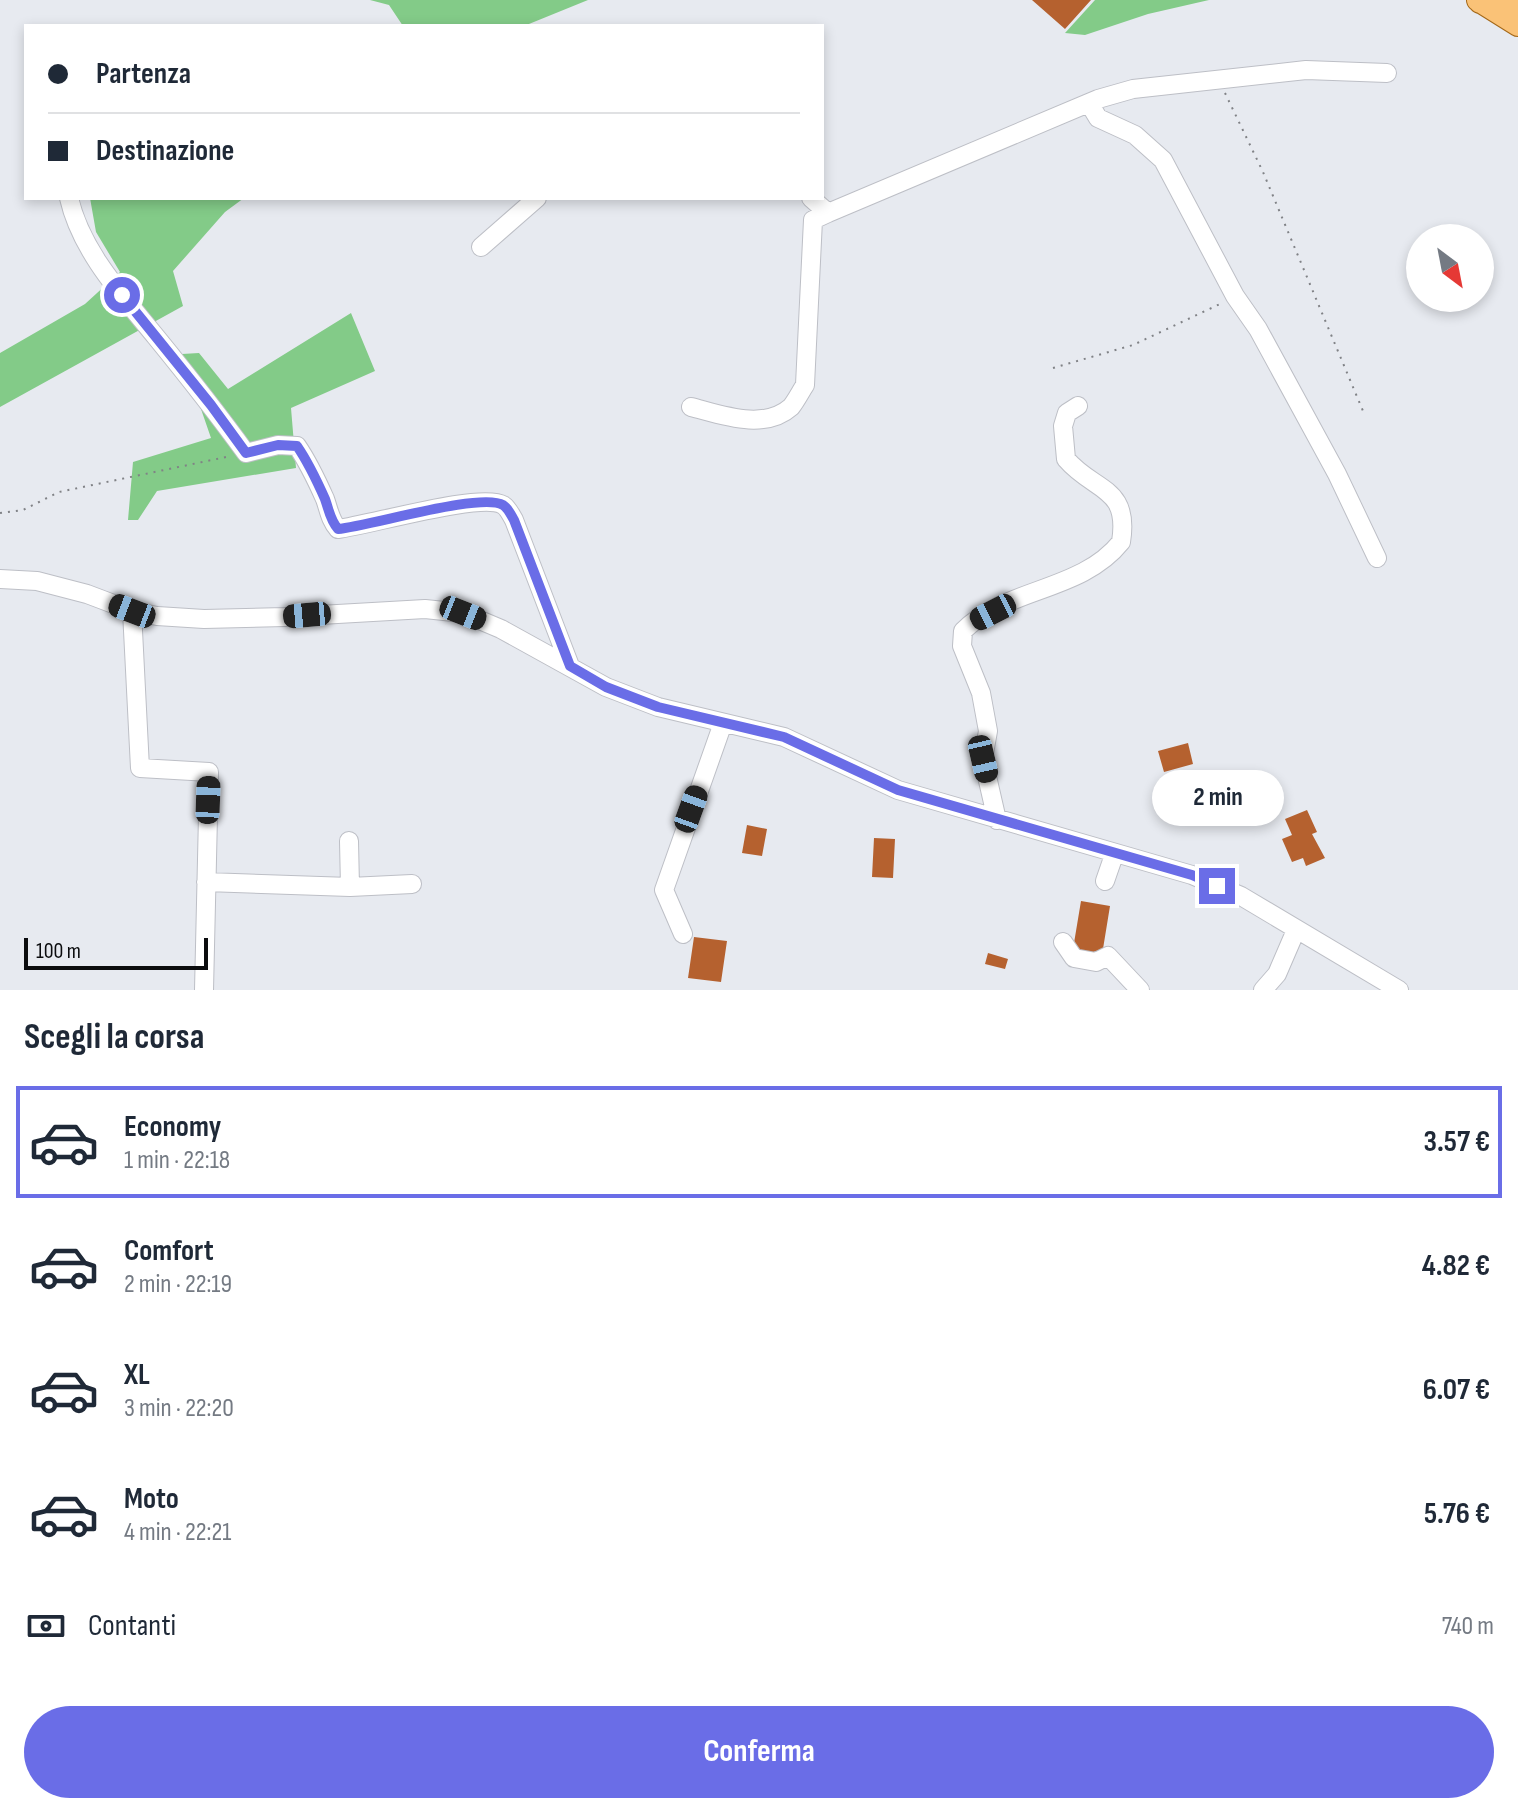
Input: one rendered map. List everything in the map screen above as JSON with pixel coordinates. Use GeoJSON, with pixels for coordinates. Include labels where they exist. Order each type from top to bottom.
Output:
{"type":"FeatureCollection","features":[{"type":"Feature","properties":{"kind":"main road"},"geometry":{"type":"LineString","coordinates":[[1479,1],[1498,4],[1518,1]]}},
{"type":"Feature","properties":{"kind":"main road"},"geometry":{"type":"LineString","coordinates":[[1479,1],[1518,25]]}},
{"type":"Feature","properties":{"kind":"street"},"geometry":{"type":"LineString","coordinates":[[691,407],[761,421],[790,407],[805,385],[813,220],[1089,103],[1133,89],[1306,70],[1387,73]]}},
{"type":"Feature","properties":{"kind":"street"},"geometry":{"type":"LineString","coordinates":[[1089,103],[1098,118],[1135,135],[1163,160],[1235,296],[1258,329],[1323,447],[1377,558]]}},
{"type":"Feature","properties":{"kind":"street"},"geometry":{"type":"LineString","coordinates":[[70,200],[79,231],[122,295],[246,453],[278,445],[297,446],[338,529],[458,504],[494,502],[505,506],[514,520],[570,666]]}},
{"type":"Feature","properties":{"kind":"street"},"geometry":{"type":"LineString","coordinates":[[481,247],[535,200]]}},
{"type":"Feature","properties":{"kind":"street"},"geometry":{"type":"LineString","coordinates":[[813,200],[828,213]]}},
{"type":"Feature","properties":{"kind":"street"},"geometry":{"type":"LineString","coordinates":[[997,820],[983,759],[988,731],[981,693],[962,646],[963,631],[971,623],[1014,601],[1094,568],[1121,542],[1122,514],[1116,499],[1066,459],[1063,426],[1067,413],[1078,406]]}},
{"type":"Feature","properties":{"kind":"street"},"geometry":{"type":"LineString","coordinates":[[0,579],[37,581],[157,616],[204,619],[425,609],[463,613],[501,629],[606,687],[658,707],[784,737],[898,790],[1114,855],[1192,875],[1241,896],[1399,990]]}},
{"type":"Feature","properties":{"kind":"street"},"geometry":{"type":"LineString","coordinates":[[132,611],[140,768],[209,772],[204,990]]}},
{"type":"Feature","properties":{"kind":"street"},"geometry":{"type":"LineString","coordinates":[[683,934],[664,890],[723,723]]}},
{"type":"Feature","properties":{"kind":"street"},"geometry":{"type":"LineString","coordinates":[[349,841],[350,887]]}},
{"type":"Feature","properties":{"kind":"street"},"geometry":{"type":"LineString","coordinates":[[1105,881],[1114,855]]}},
{"type":"Feature","properties":{"kind":"street"},"geometry":{"type":"LineString","coordinates":[[206,882],[350,887],[412,884]]}},
{"type":"Feature","properties":{"kind":"street"},"geometry":{"type":"LineString","coordinates":[[1263,990],[1277,974],[1296,930]]}},
{"type":"Feature","properties":{"kind":"street"},"geometry":{"type":"LineString","coordinates":[[1063,942],[1074,958],[1096,962],[1108,956],[1140,990]]}},
{"type":"Feature","properties":{"kind":"path"},"geometry":{"type":"LineString","coordinates":[[1218,78],[1263,172],[1363,411]]}},
{"type":"Feature","properties":{"kind":"path"},"geometry":{"type":"LineString","coordinates":[[1053,368],[1133,345],[1235,296]]}},
{"type":"Feature","properties":{"kind":"path"},"geometry":{"type":"LineString","coordinates":[[0,513],[23,510],[59,492],[246,453]]}},
{"type":"Feature","properties":{"kind":"green space"},"geometry":{"type":"Polygon","coordinates":[[[370,0],[588,0],[529,24],[402,24],[389,5],[370,0]]]}},
{"type":"Feature","properties":{"kind":"green space"},"geometry":{"type":"Polygon","coordinates":[[[1095,0],[1209,0],[1148,14],[1085,35],[1065,33],[1095,0]]]}},
{"type":"Feature","properties":{"kind":"green space"},"geometry":{"type":"Polygon","coordinates":[[[90,200],[241,200],[225,212],[173,271],[183,306],[0,407],[0,353],[85,304],[120,272],[96,232],[90,200]]]}},
{"type":"Feature","properties":{"kind":"green space"},"geometry":{"type":"Polygon","coordinates":[[[351,313],[375,371],[291,408],[296,468],[157,491],[138,520],[128,520],[133,462],[211,438],[182,354],[199,353],[228,389],[351,313]]]}},
{"type":"Feature","properties":{"kind":"building"},"geometry":{"type":"Polygon","coordinates":[[[1032,0],[1091,0],[1065,29],[1032,0]]]}},
{"type":"Feature","properties":{"kind":"building"},"geometry":{"type":"Polygon","coordinates":[[[1188,743],[1193,764],[1164,772],[1158,751],[1188,743]]]}},
{"type":"Feature","properties":{"kind":"building"},"geometry":{"type":"Polygon","coordinates":[[[1307,810],[1317,832],[1312,834],[1325,858],[1306,866],[1303,858],[1292,862],[1282,839],[1292,835],[1285,819],[1307,810]]]}},
{"type":"Feature","properties":{"kind":"building"},"geometry":{"type":"Polygon","coordinates":[[[747,825],[767,829],[762,856],[742,853],[747,825]]]}},
{"type":"Feature","properties":{"kind":"building"},"geometry":{"type":"Polygon","coordinates":[[[874,838],[895,839],[893,878],[872,877],[874,838]]]}},
{"type":"Feature","properties":{"kind":"building"},"geometry":{"type":"Polygon","coordinates":[[[1081,901],[1110,906],[1102,955],[1073,949],[1081,901]]]}},
{"type":"Feature","properties":{"kind":"building"},"geometry":{"type":"Polygon","coordinates":[[[694,937],[727,941],[721,982],[688,978],[694,937]]]}},
{"type":"Feature","properties":{"kind":"building"},"geometry":{"type":"Polygon","coordinates":[[[988,953],[1008,959],[1005,969],[985,964],[988,953]]]}},
{"type":"Feature","properties":{"kind":"route"},"geometry":{"type":"LineString","coordinates":[[122,295],[246,453],[278,445],[297,446],[338,529],[458,504],[494,502],[505,506],[514,520],[570,666],[606,687],[658,707],[784,737],[898,790],[1192,875],[1217,886]]}}]}
